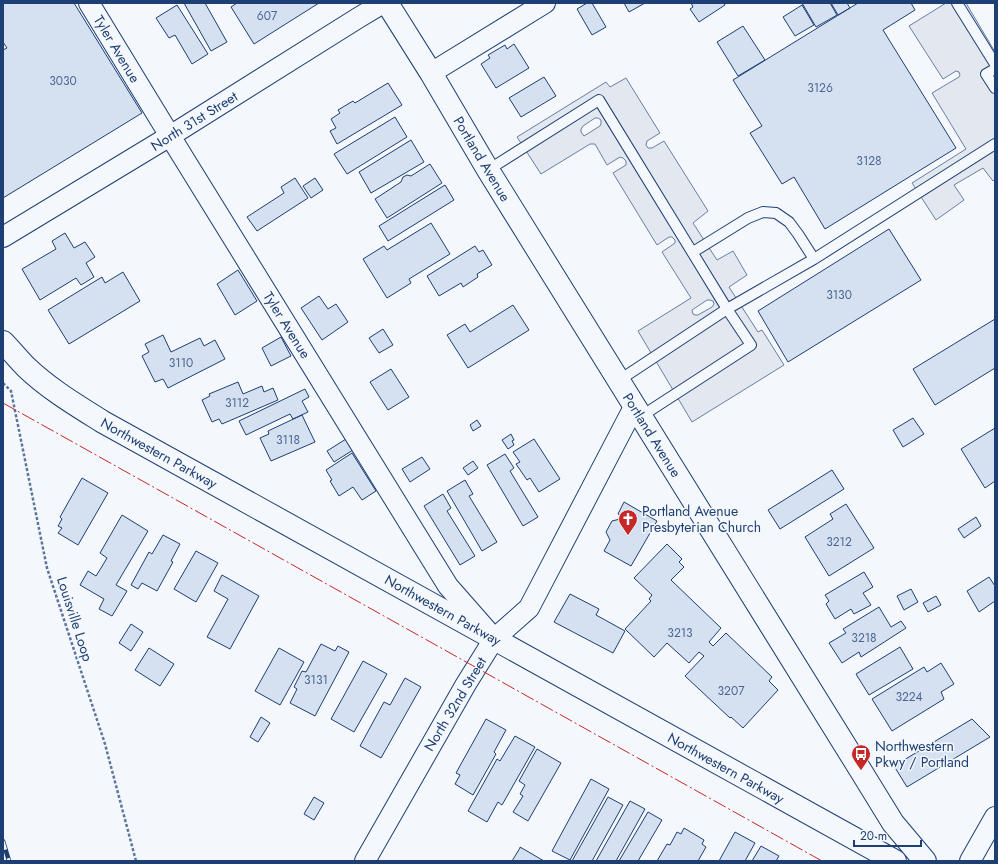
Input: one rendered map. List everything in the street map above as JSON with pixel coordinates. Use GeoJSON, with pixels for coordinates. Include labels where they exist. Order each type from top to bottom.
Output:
{"type":"FeatureCollection","features":[{"type":"Feature","properties":{"kind":"street","name":"Tyler Avenue"},"geometry":{"type":"LineString","coordinates":[[89,3],[448,586],[494,639]]}},
{"type":"Feature","properties":{"kind":"street","name":"North 31st Street"},"geometry":{"type":"LineString","coordinates":[[3,237],[170,136],[383,3]]}},
{"type":"Feature","properties":{"kind":"street","name":"Portland Avenue"},"geometry":{"type":"LineString","coordinates":[[386,3],[431,73],[488,170],[637,412],[893,823],[925,861]]}},
{"type":"Feature","properties":{"kind":"street"},"geometry":{"type":"LineString","coordinates":[[431,73],[545,3]]}},
{"type":"Feature","properties":{"kind":"street","name":"Northwestern Parkway"},"geometry":{"type":"LineString","coordinates":[[3,342],[26,367],[41,380],[61,395],[103,422],[895,861]]}},
{"type":"Feature","properties":{"kind":"street","name":"North 32nd Street"},"geometry":{"type":"LineString","coordinates":[[365,861],[466,684],[494,639],[529,608],[637,412]]}},
{"type":"Feature","properties":{"kind":"street"},"geometry":{"type":"LineString","coordinates":[[970,861],[995,817]]}},
{"type":"Feature","properties":{"kind":"lane"},"geometry":{"type":"LineString","coordinates":[[957,3],[995,64]]}},
{"type":"Feature","properties":{"kind":"lane"},"geometry":{"type":"LineString","coordinates":[[995,69],[986,74],[995,88]]}},
{"type":"Feature","properties":{"kind":"lane"},"geometry":{"type":"LineString","coordinates":[[488,170],[599,100],[727,310],[751,345],[637,412]]}},
{"type":"Feature","properties":{"kind":"lane"},"geometry":{"type":"LineString","coordinates":[[618,381],[727,310],[814,259],[995,144]]}},
{"type":"Feature","properties":{"kind":"lane"},"geometry":{"type":"LineString","coordinates":[[693,252],[748,218],[763,212],[776,212],[789,222],[814,259]]}},
{"type":"Feature","properties":{"kind":"path","name":"Louisville Loop"},"geometry":{"type":"LineString","coordinates":[[3,383],[11,391],[47,568],[105,744],[136,861]]}},
{"type":"Feature","properties":{"kind":"shaded area"},"geometry":{"type":"Polygon","coordinates":[[[946,3],[966,3],[995,52],[995,179],[993,181],[983,168],[954,185],[964,200],[936,220],[912,183],[966,149],[932,93],[960,75],[959,72],[956,71],[943,79],[909,26],[946,3]]]}},
{"type":"Feature","properties":{"kind":"shaded area"},"geometry":{"type":"Polygon","coordinates":[[[626,78],[660,133],[647,141],[646,145],[648,148],[652,148],[664,141],[708,211],[693,223],[717,260],[733,251],[747,275],[729,287],[758,332],[762,330],[784,365],[692,422],[638,331],[691,298],[662,252],[675,243],[675,240],[672,237],[669,237],[657,245],[613,173],[626,165],[626,161],[623,158],[620,157],[607,165],[595,144],[590,144],[541,174],[517,137],[606,82],[610,87],[626,78]],[[595,118],[581,129],[584,136],[600,126],[601,120],[595,118]],[[707,300],[692,310],[693,314],[698,315],[712,307],[714,304],[713,301],[707,300]]]}},
{"type":"Feature","properties":{"kind":"building"},"geometry":{"type":"Polygon","coordinates":[[[3,3],[74,3],[142,113],[3,198],[3,50],[7,48],[3,42],[3,3]]]}},
{"type":"Feature","properties":{"kind":"building"},"geometry":{"type":"Polygon","coordinates":[[[184,3],[205,3],[227,42],[211,51],[184,3]]]}},
{"type":"Feature","properties":{"kind":"building"},"geometry":{"type":"Polygon","coordinates":[[[237,3],[319,3],[254,44],[231,7],[237,3]]]}},
{"type":"Feature","properties":{"kind":"building"},"geometry":{"type":"Polygon","coordinates":[[[587,3],[592,3],[606,27],[592,35],[577,9],[587,3]]]}},
{"type":"Feature","properties":{"kind":"building"},"geometry":{"type":"Polygon","coordinates":[[[624,3],[645,3],[629,12],[624,3]]]}},
{"type":"Feature","properties":{"kind":"building"},"geometry":{"type":"Polygon","coordinates":[[[691,3],[724,3],[725,5],[699,22],[690,9],[693,7],[691,3]]]}},
{"type":"Feature","properties":{"kind":"building"},"geometry":{"type":"Polygon","coordinates":[[[802,3],[830,3],[837,15],[816,27],[802,3]]]}},
{"type":"Feature","properties":{"kind":"building"},"geometry":{"type":"Polygon","coordinates":[[[831,3],[847,3],[850,8],[838,15],[831,3]]]}},
{"type":"Feature","properties":{"kind":"building"},"geometry":{"type":"Polygon","coordinates":[[[858,3],[911,3],[915,10],[883,30],[956,148],[825,229],[794,177],[782,184],[750,133],[762,126],[733,80],[858,3]]]}},
{"type":"Feature","properties":{"kind":"building"},"geometry":{"type":"Polygon","coordinates":[[[177,5],[208,54],[192,64],[175,35],[169,38],[156,18],[177,5]]]}},
{"type":"Feature","properties":{"kind":"building"},"geometry":{"type":"Polygon","coordinates":[[[802,5],[814,25],[795,36],[783,17],[802,5]]]}},
{"type":"Feature","properties":{"kind":"building"},"geometry":{"type":"Polygon","coordinates":[[[743,26],[765,60],[738,76],[717,42],[743,26]]]}},
{"type":"Feature","properties":{"kind":"building"},"geometry":{"type":"Polygon","coordinates":[[[514,44],[529,68],[496,88],[481,64],[490,58],[488,55],[505,45],[507,49],[514,44]]]}},
{"type":"Feature","properties":{"kind":"building"},"geometry":{"type":"Polygon","coordinates":[[[544,77],[556,96],[521,117],[509,98],[544,77]]]}},
{"type":"Feature","properties":{"kind":"building"},"geometry":{"type":"Polygon","coordinates":[[[388,83],[402,105],[337,144],[330,131],[336,128],[331,119],[340,113],[338,110],[353,101],[355,103],[388,83]]]}},
{"type":"Feature","properties":{"kind":"building"},"geometry":{"type":"Polygon","coordinates":[[[395,117],[407,137],[347,174],[334,154],[395,117]]]}},
{"type":"Feature","properties":{"kind":"building"},"geometry":{"type":"Polygon","coordinates":[[[411,140],[424,162],[371,193],[359,172],[411,140]]]}},
{"type":"Feature","properties":{"kind":"building"},"geometry":{"type":"Polygon","coordinates":[[[430,164],[442,183],[387,218],[375,199],[401,182],[403,177],[407,175],[411,176],[430,164]]]}},
{"type":"Feature","properties":{"kind":"building"},"geometry":{"type":"Polygon","coordinates":[[[295,178],[308,198],[257,231],[247,217],[284,193],[281,187],[295,178]]]}},
{"type":"Feature","properties":{"kind":"building"},"geometry":{"type":"Polygon","coordinates":[[[315,178],[323,190],[311,198],[303,186],[315,178]]]}},
{"type":"Feature","properties":{"kind":"building"},"geometry":{"type":"Polygon","coordinates":[[[445,185],[454,200],[388,241],[379,226],[445,185]]]}},
{"type":"Feature","properties":{"kind":"building"},"geometry":{"type":"Polygon","coordinates":[[[431,223],[450,254],[409,279],[411,283],[387,298],[363,259],[384,246],[387,250],[431,223]]]}},
{"type":"Feature","properties":{"kind":"building"},"geometry":{"type":"Polygon","coordinates":[[[889,229],[921,280],[788,362],[758,311],[889,229]]]}},
{"type":"Feature","properties":{"kind":"building"},"geometry":{"type":"Polygon","coordinates":[[[65,233],[74,248],[85,242],[95,257],[86,263],[94,277],[81,285],[76,278],[40,300],[22,269],[56,249],[52,241],[65,233]]]}},
{"type":"Feature","properties":{"kind":"building"},"geometry":{"type":"Polygon","coordinates":[[[475,246],[479,252],[483,250],[492,265],[477,274],[478,277],[463,287],[461,283],[439,296],[427,276],[475,246]]]}},
{"type":"Feature","properties":{"kind":"building"},"geometry":{"type":"Polygon","coordinates":[[[238,270],[257,301],[235,315],[217,284],[238,270]]]}},
{"type":"Feature","properties":{"kind":"building"},"geometry":{"type":"Polygon","coordinates":[[[123,272],[140,301],[69,344],[48,310],[102,277],[105,283],[123,272]]]}},
{"type":"Feature","properties":{"kind":"building"},"geometry":{"type":"Polygon","coordinates":[[[319,296],[328,309],[336,304],[348,322],[322,340],[301,308],[319,296]]]}},
{"type":"Feature","properties":{"kind":"building"},"geometry":{"type":"Polygon","coordinates":[[[513,305],[529,330],[468,368],[447,335],[465,324],[470,332],[513,305]]]}},
{"type":"Feature","properties":{"kind":"building"},"geometry":{"type":"Polygon","coordinates":[[[995,319],[995,368],[935,405],[913,369],[995,319]]]}},
{"type":"Feature","properties":{"kind":"building"},"geometry":{"type":"Polygon","coordinates":[[[383,329],[393,345],[379,353],[369,338],[383,329]]]}},
{"type":"Feature","properties":{"kind":"building"},"geometry":{"type":"Polygon","coordinates":[[[163,335],[171,352],[200,338],[204,346],[215,340],[225,359],[168,388],[163,379],[155,382],[142,356],[149,352],[145,344],[163,335]]]}},
{"type":"Feature","properties":{"kind":"building"},"geometry":{"type":"Polygon","coordinates":[[[281,337],[291,356],[271,366],[262,348],[281,337]]]}},
{"type":"Feature","properties":{"kind":"building"},"geometry":{"type":"Polygon","coordinates":[[[391,369],[409,397],[388,410],[370,382],[391,369]]]}},
{"type":"Feature","properties":{"kind":"building"},"geometry":{"type":"Polygon","coordinates":[[[238,382],[243,394],[262,386],[264,392],[273,388],[278,400],[222,424],[219,419],[212,422],[202,400],[210,396],[209,394],[238,382]]]}},
{"type":"Feature","properties":{"kind":"building"},"geometry":{"type":"Polygon","coordinates":[[[305,389],[309,397],[302,401],[308,412],[293,419],[290,414],[246,435],[239,421],[305,389]]]}},
{"type":"Feature","properties":{"kind":"building"},"geometry":{"type":"Polygon","coordinates":[[[302,415],[315,442],[271,461],[260,438],[269,434],[268,431],[302,415]]]}},
{"type":"Feature","properties":{"kind":"building"},"geometry":{"type":"Polygon","coordinates":[[[913,418],[924,434],[903,447],[893,430],[913,418]]]}},
{"type":"Feature","properties":{"kind":"building"},"geometry":{"type":"Polygon","coordinates":[[[477,420],[481,426],[473,431],[470,425],[477,420]]]}},
{"type":"Feature","properties":{"kind":"building"},"geometry":{"type":"Polygon","coordinates":[[[995,428],[995,481],[985,488],[961,449],[995,428]]]}},
{"type":"Feature","properties":{"kind":"building"},"geometry":{"type":"Polygon","coordinates":[[[511,434],[514,440],[512,441],[514,445],[508,449],[502,440],[511,434]]]}},
{"type":"Feature","properties":{"kind":"building"},"geometry":{"type":"Polygon","coordinates":[[[346,439],[353,450],[334,462],[327,451],[346,439]]]}},
{"type":"Feature","properties":{"kind":"building"},"geometry":{"type":"Polygon","coordinates":[[[534,439],[560,479],[539,492],[530,478],[527,480],[516,464],[520,462],[513,452],[534,439]]]}},
{"type":"Feature","properties":{"kind":"building"},"geometry":{"type":"Polygon","coordinates":[[[352,453],[376,491],[362,500],[353,487],[339,496],[330,481],[332,480],[326,470],[352,453]]]}},
{"type":"Feature","properties":{"kind":"building"},"geometry":{"type":"Polygon","coordinates":[[[505,454],[514,468],[510,471],[538,517],[523,526],[487,465],[505,454]]]}},
{"type":"Feature","properties":{"kind":"building"},"geometry":{"type":"Polygon","coordinates":[[[422,457],[430,469],[410,482],[402,469],[422,457]]]}},
{"type":"Feature","properties":{"kind":"building"},"geometry":{"type":"Polygon","coordinates":[[[473,461],[478,468],[468,475],[463,468],[473,461]]]}},
{"type":"Feature","properties":{"kind":"building"},"geometry":{"type":"Polygon","coordinates":[[[832,470],[844,489],[780,529],[768,510],[832,470]]]}},
{"type":"Feature","properties":{"kind":"building"},"geometry":{"type":"Polygon","coordinates":[[[82,478],[108,493],[78,545],[58,533],[62,528],[58,526],[62,519],[60,517],[82,478]]]}},
{"type":"Feature","properties":{"kind":"building"},"geometry":{"type":"Polygon","coordinates":[[[465,480],[473,494],[469,496],[497,542],[482,551],[447,491],[465,480]]]}},
{"type":"Feature","properties":{"kind":"building"},"geometry":{"type":"Polygon","coordinates":[[[443,494],[451,508],[447,511],[475,556],[460,565],[424,506],[443,494]]]}},
{"type":"Feature","properties":{"kind":"building","name":"Portland Avenue Presbyterian Church"},"geometry":{"type":"Polygon","coordinates":[[[624,502],[657,521],[631,566],[604,551],[610,540],[606,532],[612,521],[620,519],[622,516],[618,514],[624,502]]]}},
{"type":"Feature","properties":{"kind":"building"},"geometry":{"type":"Polygon","coordinates":[[[846,504],[874,548],[829,576],[805,537],[833,519],[830,514],[846,504]]]}},
{"type":"Feature","properties":{"kind":"building"},"geometry":{"type":"Polygon","coordinates":[[[122,515],[148,531],[116,585],[127,591],[112,616],[99,609],[104,599],[80,585],[88,571],[96,576],[107,558],[100,553],[122,515]]]}},
{"type":"Feature","properties":{"kind":"building"},"geometry":{"type":"Polygon","coordinates":[[[976,517],[981,526],[964,538],[958,529],[976,517]]]}},
{"type":"Feature","properties":{"kind":"building"},"geometry":{"type":"Polygon","coordinates":[[[163,535],[180,544],[171,561],[173,562],[157,591],[142,583],[138,589],[131,585],[149,552],[152,554],[163,535]]]}},
{"type":"Feature","properties":{"kind":"building"},"geometry":{"type":"Polygon","coordinates":[[[667,544],[682,559],[679,562],[684,567],[671,580],[721,628],[709,642],[713,646],[726,633],[772,677],[769,681],[778,690],[743,728],[731,717],[730,718],[685,676],[704,656],[699,652],[689,663],[667,643],[654,657],[625,629],[651,601],[649,599],[652,595],[634,578],[667,544]]]}},
{"type":"Feature","properties":{"kind":"building"},"geometry":{"type":"Polygon","coordinates":[[[196,551],[218,563],[196,602],[174,589],[196,551]]]}},
{"type":"Feature","properties":{"kind":"building"},"geometry":{"type":"Polygon","coordinates":[[[864,572],[873,587],[863,593],[871,605],[854,614],[851,609],[835,619],[826,604],[829,601],[825,595],[864,572]]]}},
{"type":"Feature","properties":{"kind":"building"},"geometry":{"type":"Polygon","coordinates":[[[222,575],[259,596],[230,649],[207,637],[228,599],[214,591],[222,575]]]}},
{"type":"Feature","properties":{"kind":"building"},"geometry":{"type":"Polygon","coordinates":[[[989,577],[995,586],[995,601],[979,612],[967,591],[989,577]]]}},
{"type":"Feature","properties":{"kind":"building"},"geometry":{"type":"Polygon","coordinates":[[[911,589],[918,602],[904,610],[897,596],[911,589]]]}},
{"type":"Feature","properties":{"kind":"building"},"geometry":{"type":"Polygon","coordinates":[[[570,594],[599,609],[596,615],[625,631],[613,653],[554,622],[570,594]]]}},
{"type":"Feature","properties":{"kind":"building"},"geometry":{"type":"Polygon","coordinates":[[[936,596],[941,605],[928,612],[923,603],[936,596]]]}},
{"type":"Feature","properties":{"kind":"building"},"geometry":{"type":"Polygon","coordinates":[[[879,607],[891,627],[901,621],[906,628],[861,657],[859,652],[842,663],[829,643],[846,633],[843,629],[879,607]]]}},
{"type":"Feature","properties":{"kind":"building"},"geometry":{"type":"Polygon","coordinates":[[[131,624],[143,632],[131,651],[119,643],[131,624]]]}},
{"type":"Feature","properties":{"kind":"building"},"geometry":{"type":"Polygon","coordinates":[[[321,644],[335,651],[338,646],[349,652],[315,716],[290,703],[297,689],[294,687],[302,671],[306,672],[321,644]]]}},
{"type":"Feature","properties":{"kind":"building"},"geometry":{"type":"Polygon","coordinates":[[[900,647],[913,669],[869,695],[856,674],[900,647]]]}},
{"type":"Feature","properties":{"kind":"building"},"geometry":{"type":"Polygon","coordinates":[[[149,648],[174,664],[160,686],[135,670],[149,648]]]}},
{"type":"Feature","properties":{"kind":"building"},"geometry":{"type":"Polygon","coordinates":[[[279,648],[304,662],[280,705],[255,691],[279,648]]]}},
{"type":"Feature","properties":{"kind":"building"},"geometry":{"type":"Polygon","coordinates":[[[363,661],[387,674],[354,732],[331,719],[363,661]]]}},
{"type":"Feature","properties":{"kind":"building"},"geometry":{"type":"Polygon","coordinates":[[[941,663],[954,684],[941,692],[944,699],[892,731],[872,699],[924,667],[927,672],[941,663]]]}},
{"type":"Feature","properties":{"kind":"building"},"geometry":{"type":"Polygon","coordinates":[[[405,678],[421,687],[381,758],[360,746],[384,702],[390,705],[405,678]]]}},
{"type":"Feature","properties":{"kind":"building"},"geometry":{"type":"Polygon","coordinates":[[[261,717],[270,723],[258,742],[250,737],[261,717]]]}},
{"type":"Feature","properties":{"kind":"building"},"geometry":{"type":"Polygon","coordinates":[[[486,719],[506,730],[494,752],[496,754],[473,795],[455,784],[460,775],[456,773],[486,719]]]}},
{"type":"Feature","properties":{"kind":"building"},"geometry":{"type":"Polygon","coordinates":[[[972,719],[990,737],[907,787],[894,766],[972,719]]]}},
{"type":"Feature","properties":{"kind":"building"},"geometry":{"type":"Polygon","coordinates":[[[515,736],[535,747],[502,805],[498,802],[487,822],[468,811],[497,759],[500,761],[515,736]]]}},
{"type":"Feature","properties":{"kind":"building"},"geometry":{"type":"Polygon","coordinates":[[[537,749],[561,763],[528,821],[513,812],[523,796],[520,794],[525,785],[519,781],[537,749]]]}},
{"type":"Feature","properties":{"kind":"building"},"geometry":{"type":"Polygon","coordinates":[[[591,779],[609,789],[570,860],[552,851],[591,779]]]}},
{"type":"Feature","properties":{"kind":"building"},"geometry":{"type":"Polygon","coordinates":[[[314,797],[324,803],[314,820],[304,814],[314,797]]]}},
{"type":"Feature","properties":{"kind":"building"},"geometry":{"type":"Polygon","coordinates":[[[608,797],[623,805],[592,861],[572,861],[608,797]]]}},
{"type":"Feature","properties":{"kind":"building"},"geometry":{"type":"Polygon","coordinates":[[[630,801],[645,809],[616,861],[596,861],[630,801]]]}},
{"type":"Feature","properties":{"kind":"building"},"geometry":{"type":"Polygon","coordinates":[[[648,812],[662,820],[638,861],[619,861],[648,812]]]}},
{"type":"Feature","properties":{"kind":"building"},"geometry":{"type":"Polygon","coordinates":[[[684,828],[704,840],[702,844],[706,847],[698,861],[657,861],[667,844],[670,845],[677,832],[681,834],[684,828]]]}},
{"type":"Feature","properties":{"kind":"building"},"geometry":{"type":"Polygon","coordinates":[[[735,832],[755,843],[745,861],[719,861],[735,832]]]}},
{"type":"Feature","properties":{"kind":"building"},"geometry":{"type":"Polygon","coordinates":[[[761,846],[779,856],[776,861],[752,861],[761,846]]]}},
{"type":"Feature","properties":{"kind":"building"},"geometry":{"type":"Polygon","coordinates":[[[520,847],[544,861],[512,861],[520,847]]]}},
{"type":"Feature","properties":{"kind":"railway"},"geometry":{"type":"LineString","coordinates":[[3,841],[9,861]]}},
{"type":"Feature","properties":{"kind":"power"},"geometry":{"type":"LineString","coordinates":[[3,403],[822,861]]}},
{"type":"Feature","properties":{"kind":"place","name":"Portland Avenue Presbyterian Church"},"geometry":{"type":"Point","coordinates":[628,536]}},
{"type":"Feature","properties":{"kind":"place","name":"Northwestern Pkwy / Portland"},"geometry":{"type":"Point","coordinates":[861,771]}}]}
